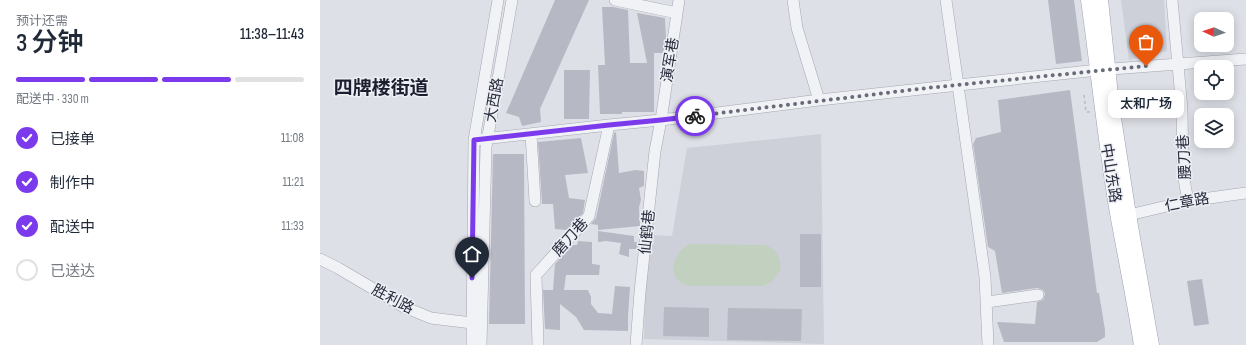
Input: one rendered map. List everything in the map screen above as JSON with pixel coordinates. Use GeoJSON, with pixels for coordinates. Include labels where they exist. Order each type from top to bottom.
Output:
{"type":"FeatureCollection","features":[{"type":"Feature","properties":{"kind":"main road","name":"中山东路"},"geometry":{"type":"LineString","coordinates":[[1088,0],[1112,105],[1129,215],[1152,345]]}},
{"type":"Feature","properties":{"kind":"main road","name":"中山东路"},"geometry":{"type":"LineString","coordinates":[[1101,0],[1104,70],[1102,112],[1140,345]]}},
{"type":"Feature","properties":{"kind":"street","name":"大西路"},"geometry":{"type":"LineString","coordinates":[[472,345],[474,140],[498,0]]}},
{"type":"Feature","properties":{"kind":"street","name":"大西路"},"geometry":{"type":"LineString","coordinates":[[482,345],[486,147],[512,0]]}},
{"type":"Feature","properties":{"kind":"street"},"geometry":{"type":"LineString","coordinates":[[615,0],[677,13]]}},
{"type":"Feature","properties":{"kind":"street","name":"演军巷"},"geometry":{"type":"LineString","coordinates":[[661,120],[679,0]]}},
{"type":"Feature","properties":{"kind":"street"},"geometry":{"type":"LineString","coordinates":[[793,0],[797,28],[820,100]]}},
{"type":"Feature","properties":{"kind":"street"},"geometry":{"type":"LineString","coordinates":[[946,0],[985,277],[988,345]]}},
{"type":"Feature","properties":{"kind":"street","name":"腰刀巷"},"geometry":{"type":"LineString","coordinates":[[1172,0],[1182,109],[1183,174],[1188,201]]}},
{"type":"Feature","properties":{"kind":"street"},"geometry":{"type":"LineString","coordinates":[[474,140],[661,120],[820,100],[958,85],[1104,70],[1246,59]]}},
{"type":"Feature","properties":{"kind":"street","name":"仙鹤巷"},"geometry":{"type":"LineString","coordinates":[[636,345],[655,151],[661,120]]}},
{"type":"Feature","properties":{"kind":"street","name":"磨刀巷"},"geometry":{"type":"LineString","coordinates":[[538,345],[536,275],[590,216],[609,125]]}},
{"type":"Feature","properties":{"kind":"street"},"geometry":{"type":"LineString","coordinates":[[531,134],[535,201]]}},
{"type":"Feature","properties":{"kind":"street","name":"仁章路"},"geometry":{"type":"LineString","coordinates":[[1129,215],[1188,201],[1246,193]]}},
{"type":"Feature","properties":{"kind":"street","name":"胜利路"},"geometry":{"type":"LineString","coordinates":[[320,259],[404,307],[431,318],[472,323]]}},
{"type":"Feature","properties":{"kind":"street"},"geometry":{"type":"LineString","coordinates":[[986,302],[1038,295]]}},
{"type":"Feature","properties":{"kind":"path"},"geometry":{"type":"LineString","coordinates":[[1084,96],[1086,112]]}},
{"type":"Feature","properties":{"kind":"shaded area"},"geometry":{"type":"Polygon","coordinates":[[[1121,0],[1164,0],[1167,51],[1129,60],[1121,0]]]}},
{"type":"Feature","properties":{"kind":"shaded area"},"geometry":{"type":"Polygon","coordinates":[[[821,134],[824,344],[644,339],[645,290],[651,235],[672,236],[687,148],[821,134]]]}},
{"type":"Feature","properties":{"kind":"green space"},"geometry":{"type":"Polygon","coordinates":[[[690,244],[765,245],[777,254],[781,269],[771,282],[764,286],[689,286],[681,283],[676,277],[674,266],[677,255],[690,244]]]}},
{"type":"Feature","properties":{"kind":"building"},"geometry":{"type":"Polygon","coordinates":[[[555,0],[589,0],[540,109],[541,122],[522,126],[519,117],[506,113],[555,0]]]}},
{"type":"Feature","properties":{"kind":"building"},"geometry":{"type":"Polygon","coordinates":[[[1048,0],[1074,0],[1082,61],[1056,64],[1048,0]]]}},
{"type":"Feature","properties":{"kind":"building"},"geometry":{"type":"Polygon","coordinates":[[[602,7],[613,7],[628,10],[630,63],[647,63],[637,13],[665,18],[666,39],[663,53],[654,53],[654,112],[600,114],[598,65],[605,65],[602,7]]]}},
{"type":"Feature","properties":{"kind":"building"},"geometry":{"type":"Polygon","coordinates":[[[564,70],[590,70],[589,119],[564,119],[564,70]]]}},
{"type":"Feature","properties":{"kind":"building"},"geometry":{"type":"Polygon","coordinates":[[[1070,90],[1097,293],[1099,293],[1105,337],[1097,342],[1004,342],[997,322],[1035,324],[1037,302],[1043,300],[1045,294],[1043,290],[1037,288],[1002,293],[995,251],[988,247],[973,144],[976,138],[1001,132],[998,100],[1070,90]]]}},
{"type":"Feature","properties":{"kind":"building"},"geometry":{"type":"Polygon","coordinates":[[[616,132],[619,173],[636,170],[644,171],[644,186],[639,188],[641,200],[639,207],[640,226],[598,230],[598,225],[591,224],[596,218],[614,133],[616,132]]]}},
{"type":"Feature","properties":{"kind":"building"},"geometry":{"type":"Polygon","coordinates":[[[581,138],[588,173],[565,175],[569,198],[585,200],[583,213],[567,230],[555,229],[553,204],[542,204],[538,142],[581,138]]]}},
{"type":"Feature","properties":{"kind":"building"},"geometry":{"type":"Polygon","coordinates":[[[493,154],[524,154],[525,324],[489,324],[493,154]]]}},
{"type":"Feature","properties":{"kind":"building"},"geometry":{"type":"Polygon","coordinates":[[[598,231],[634,236],[634,242],[638,242],[638,249],[629,249],[629,257],[619,254],[621,243],[606,241],[598,242],[598,231]]]}},
{"type":"Feature","properties":{"kind":"building"},"geometry":{"type":"Polygon","coordinates":[[[800,234],[821,234],[821,287],[800,287],[800,234]]]}},
{"type":"Feature","properties":{"kind":"building"},"geometry":{"type":"Polygon","coordinates":[[[578,241],[592,242],[592,264],[600,265],[599,275],[566,275],[564,290],[588,290],[591,297],[591,304],[598,313],[612,314],[615,286],[630,287],[628,331],[584,330],[576,317],[560,304],[560,330],[545,329],[543,290],[553,290],[555,264],[573,245],[577,245],[578,241]]]}},
{"type":"Feature","properties":{"kind":"building"},"geometry":{"type":"Polygon","coordinates":[[[1202,279],[1209,324],[1194,326],[1187,281],[1202,279]]]}},
{"type":"Feature","properties":{"kind":"building"},"geometry":{"type":"Polygon","coordinates":[[[664,307],[709,308],[709,337],[663,336],[664,307]]]}},
{"type":"Feature","properties":{"kind":"building"},"geometry":{"type":"Polygon","coordinates":[[[728,308],[802,309],[801,341],[727,340],[728,308]]]}},
{"type":"Feature","properties":{"kind":"way so far"},"geometry":{"type":"LineString","coordinates":[[695,116],[927,88],[1146,66]]}},
{"type":"Feature","properties":{"kind":"place","name":"太和广场"},"geometry":{"type":"Point","coordinates":[1146,66]}},
{"type":"Feature","properties":{"kind":"district","name":"四牌楼街道"},"geometry":{"type":"Point","coordinates":[381,87]}},
{"type":"Feature","properties":{"kind":"route"},"geometry":{"type":"LineString","coordinates":[[472,278],[474,140],[695,116]]}}]}
